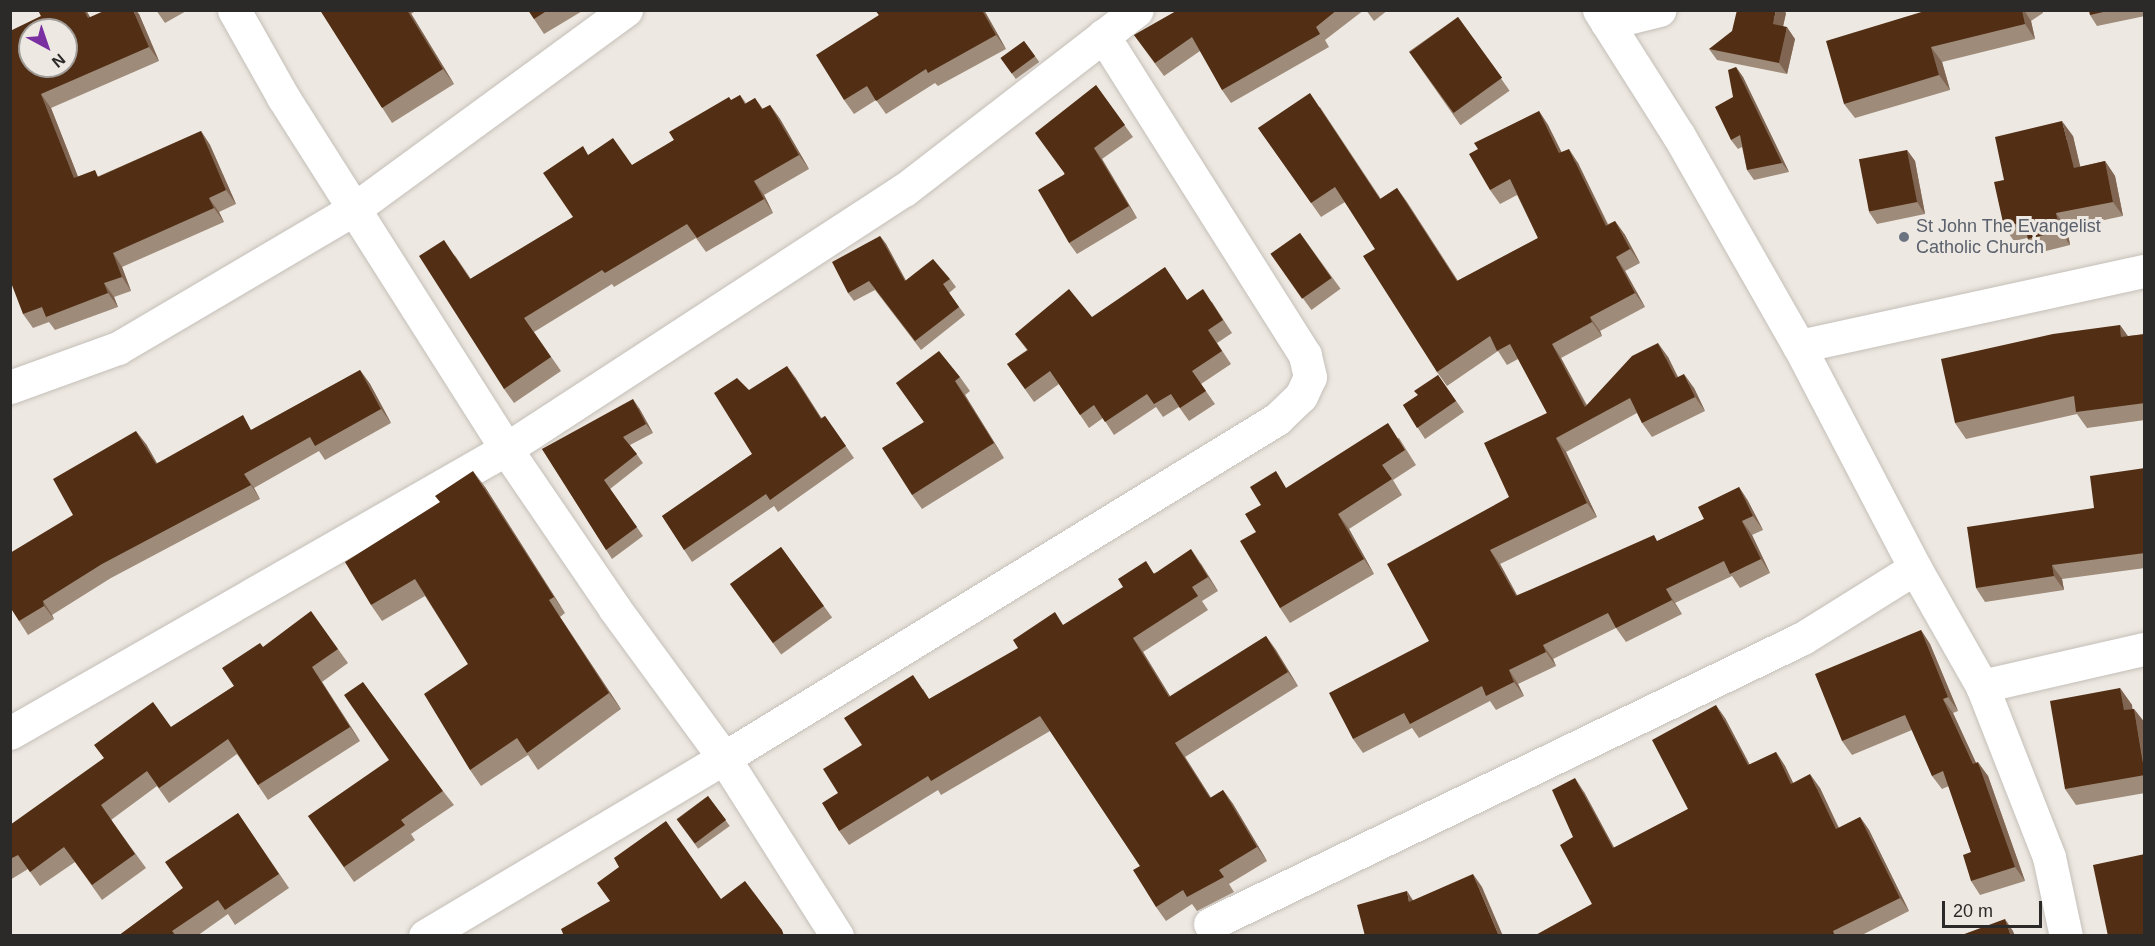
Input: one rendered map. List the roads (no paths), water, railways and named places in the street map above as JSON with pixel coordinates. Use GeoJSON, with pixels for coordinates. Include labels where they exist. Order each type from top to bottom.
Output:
{"type":"FeatureCollection","features":[{"type":"Feature","properties":{"kind":"street"},"geometry":{"type":"LineString","coordinates":[[234,10],[354,209],[507,449],[615,609],[724,758],[837,936]]}},
{"type":"Feature","properties":{"kind":"street"},"geometry":{"type":"LineString","coordinates":[[10,387],[118,348],[354,209],[626,10]]}},
{"type":"Feature","properties":{"kind":"street"},"geometry":{"type":"LineString","coordinates":[[10,733],[507,449],[904,190],[1137,10]]}},
{"type":"Feature","properties":{"kind":"street"},"geometry":{"type":"LineString","coordinates":[[1659,10],[1603,17],[1679,136],[1800,346],[1915,568],[1982,686],[2049,857],[2066,936]]}},
{"type":"Feature","properties":{"kind":"street"},"geometry":{"type":"LineString","coordinates":[[425,936],[724,758],[1277,419],[1300,396],[1310,377],[1305,355],[1103,36]]}},
{"type":"Feature","properties":{"kind":"street"},"geometry":{"type":"LineString","coordinates":[[1800,346],[2145,271]]}},
{"type":"Feature","properties":{"kind":"street"},"geometry":{"type":"LineString","coordinates":[[1209,924],[1803,638],[1915,568]]}},
{"type":"Feature","properties":{"kind":"street"},"geometry":{"type":"LineString","coordinates":[[1982,686],[2145,649]]}},
{"type":"Feature","properties":{"kind":"place","name":"St John The Evangelist Catholic Church"},"geometry":{"type":"Point","coordinates":[1904,237]}}]}
